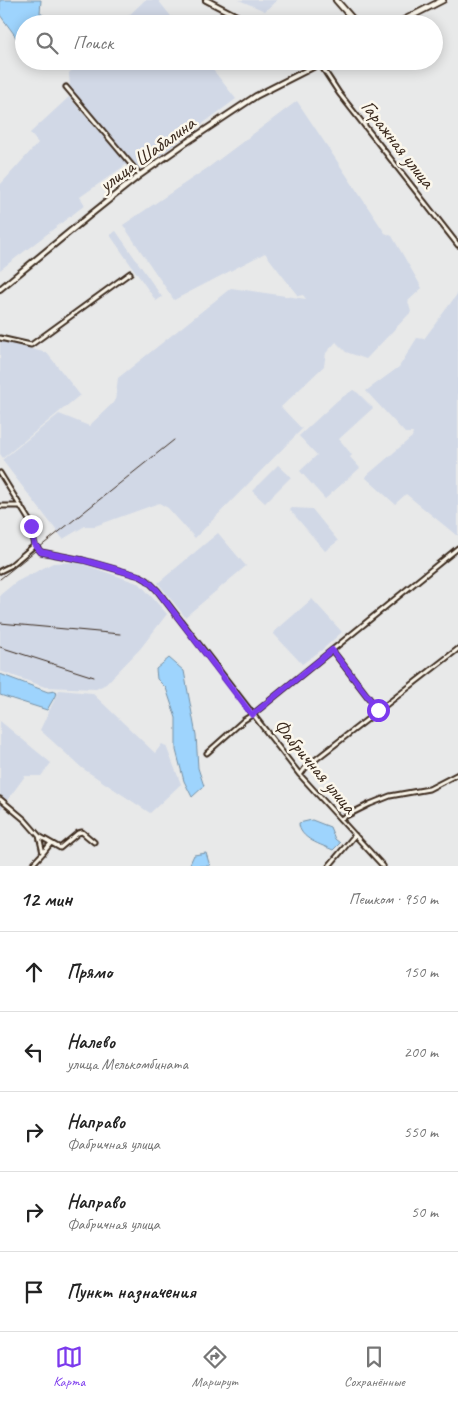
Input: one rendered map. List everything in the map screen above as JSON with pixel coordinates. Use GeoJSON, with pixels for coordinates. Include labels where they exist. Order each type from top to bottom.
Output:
{"type":"FeatureCollection","features":[{"type":"Feature","properties":{"kind":"main road"},"geometry":{"type":"LineString","coordinates":[[336,0],[349,15]]}},
{"type":"Feature","properties":{"kind":"main road"},"geometry":{"type":"LineString","coordinates":[[414,15],[443,0]]}},
{"type":"Feature","properties":{"kind":"street"},"geometry":{"type":"LineString","coordinates":[[206,0],[235,15]]}},
{"type":"Feature","properties":{"kind":"street","name":"улица Шабалина"},"geometry":{"type":"LineString","coordinates":[[0,289],[140,176],[184,144],[256,96],[306,70]]}},
{"type":"Feature","properties":{"kind":"street","name":"Гаражная улица"},"geometry":{"type":"LineString","coordinates":[[326,70],[339,93],[458,245]]}},
{"type":"Feature","properties":{"kind":"street"},"geometry":{"type":"LineString","coordinates":[[66,87],[140,176]]}},
{"type":"Feature","properties":{"kind":"street"},"geometry":{"type":"LineString","coordinates":[[0,338],[31,345],[130,273]]}},
{"type":"Feature","properties":{"kind":"street"},"geometry":{"type":"LineString","coordinates":[[0,473],[22,506],[31,526],[35,545],[15,562],[0,571]]}},
{"type":"Feature","properties":{"kind":"street"},"geometry":{"type":"LineString","coordinates":[[0,506],[22,506]]}},
{"type":"Feature","properties":{"kind":"street","name":"Фабричная улица"},"geometry":{"type":"LineString","coordinates":[[35,545],[41,552],[83,560],[140,576],[147,580],[157,590],[300,776],[383,866]]}},
{"type":"Feature","properties":{"kind":"street"},"geometry":{"type":"LineString","coordinates":[[207,753],[244,720],[458,548]]}},
{"type":"Feature","properties":{"kind":"street"},"geometry":{"type":"LineString","coordinates":[[300,776],[306,767],[458,649]]}},
{"type":"Feature","properties":{"kind":"street"},"geometry":{"type":"LineString","coordinates":[[332,650],[378,710]]}},
{"type":"Feature","properties":{"kind":"street"},"geometry":{"type":"LineString","coordinates":[[340,818],[390,796],[429,789],[458,774]]}},
{"type":"Feature","properties":{"kind":"street"},"geometry":{"type":"LineString","coordinates":[[0,799],[25,820],[39,836],[60,848],[78,833],[82,832],[94,842]]}},
{"type":"Feature","properties":{"kind":"street"},"geometry":{"type":"LineString","coordinates":[[329,866],[355,835]]}},
{"type":"Feature","properties":{"kind":"street"},"geometry":{"type":"LineString","coordinates":[[39,836],[43,853]]}},
{"type":"Feature","properties":{"kind":"street"},"geometry":{"type":"LineString","coordinates":[[31,866],[51,843]]}},
{"type":"Feature","properties":{"kind":"shaded area"},"geometry":{"type":"Polygon","coordinates":[[[145,0],[158,0],[170,15],[129,15],[145,0]]]}},
{"type":"Feature","properties":{"kind":"shaded area"},"geometry":{"type":"Polygon","coordinates":[[[239,0],[277,0],[265,11],[239,0]]]}},
{"type":"Feature","properties":{"kind":"shaded area"},"geometry":{"type":"Polygon","coordinates":[[[72,70],[213,70],[236,99],[140,170],[70,87],[69,73],[72,70]]]}},
{"type":"Feature","properties":{"kind":"shaded area"},"geometry":{"type":"Polygon","coordinates":[[[69,97],[127,164],[80,197],[85,205],[0,270],[0,185],[38,143],[30,133],[69,97]]]}},
{"type":"Feature","properties":{"kind":"shaded area"},"geometry":{"type":"Polygon","coordinates":[[[297,101],[385,233],[392,236],[422,288],[408,301],[411,312],[366,359],[346,352],[336,342],[326,353],[324,366],[281,407],[302,429],[195,538],[168,508],[159,503],[95,526],[85,526],[63,539],[2,460],[59,414],[89,426],[115,401],[118,378],[231,288],[306,299],[303,295],[298,296],[265,253],[174,300],[123,225],[209,167],[297,101]]]}},
{"type":"Feature","properties":{"kind":"shaded area"},"geometry":{"type":"Polygon","coordinates":[[[116,231],[162,297],[156,301],[110,235],[116,231]]]}},
{"type":"Feature","properties":{"kind":"shaded area"},"geometry":{"type":"Polygon","coordinates":[[[458,293],[458,535],[456,535],[406,494],[395,504],[365,477],[412,437],[413,433],[405,433],[366,391],[399,367],[417,338],[424,339],[458,293]]]}},
{"type":"Feature","properties":{"kind":"shaded area"},"geometry":{"type":"Polygon","coordinates":[[[0,341],[47,353],[80,395],[3,458],[0,454],[0,341]]]}},
{"type":"Feature","properties":{"kind":"shaded area"},"geometry":{"type":"Polygon","coordinates":[[[353,390],[373,408],[339,439],[352,455],[350,457],[360,468],[325,499],[300,471],[317,455],[299,436],[338,400],[353,390]]]}},
{"type":"Feature","properties":{"kind":"shaded area"},"geometry":{"type":"Polygon","coordinates":[[[278,465],[291,477],[265,503],[252,491],[278,465]]]}},
{"type":"Feature","properties":{"kind":"shaded area"},"geometry":{"type":"Polygon","coordinates":[[[292,508],[312,509],[338,541],[325,551],[290,510],[292,508]]]}},
{"type":"Feature","properties":{"kind":"shaded area"},"geometry":{"type":"Polygon","coordinates":[[[218,533],[246,566],[185,617],[158,583],[218,533]]]}},
{"type":"Feature","properties":{"kind":"shaded area"},"geometry":{"type":"Polygon","coordinates":[[[77,562],[140,584],[167,614],[140,649],[106,684],[96,689],[45,687],[0,671],[0,595],[16,582],[53,563],[77,562]]]}},
{"type":"Feature","properties":{"kind":"shaded area"},"geometry":{"type":"Polygon","coordinates":[[[312,599],[342,632],[302,664],[273,633],[312,599]]]}},
{"type":"Feature","properties":{"kind":"shaded area"},"geometry":{"type":"Polygon","coordinates":[[[59,690],[92,693],[155,753],[162,744],[166,746],[181,784],[150,813],[82,768],[40,730],[59,690]]]}},
{"type":"Feature","properties":{"kind":"shaded area"},"geometry":{"type":"Polygon","coordinates":[[[0,721],[51,763],[41,776],[25,776],[0,810],[0,721]]]}},
{"type":"Feature","properties":{"kind":"water"},"geometry":{"type":"Polygon","coordinates":[[[0,0],[41,0],[40,13],[43,15],[15,15],[15,36],[0,15],[0,0]]]}},
{"type":"Feature","properties":{"kind":"water"},"geometry":{"type":"Polygon","coordinates":[[[169,658],[184,671],[196,735],[198,768],[204,786],[192,797],[184,781],[176,750],[176,718],[166,688],[157,679],[156,669],[169,658]]]}},
{"type":"Feature","properties":{"kind":"water"},"geometry":{"type":"Polygon","coordinates":[[[0,674],[48,692],[56,691],[55,696],[47,710],[0,695],[0,674]]]}},
{"type":"Feature","properties":{"kind":"water"},"geometry":{"type":"Polygon","coordinates":[[[312,820],[330,827],[335,839],[340,843],[333,850],[312,841],[300,829],[299,823],[312,820]]]}},
{"type":"Feature","properties":{"kind":"water"},"geometry":{"type":"Polygon","coordinates":[[[206,853],[210,866],[189,866],[194,855],[206,853]]]}},
{"type":"Feature","properties":{"kind":"railway"},"geometry":{"type":"LineString","coordinates":[[0,579],[174,440]]}},
{"type":"Feature","properties":{"kind":"railway"},"geometry":{"type":"LineString","coordinates":[[0,623],[120,634]]}},
{"type":"Feature","properties":{"kind":"railway"},"geometry":{"type":"LineString","coordinates":[[0,647],[94,677]]}},
{"type":"Feature","properties":{"kind":"route"},"geometry":{"type":"LineString","coordinates":[[31,526],[35,545],[41,552],[83,560],[140,576],[147,580],[157,590],[252,715],[332,650],[378,710]]}}]}
